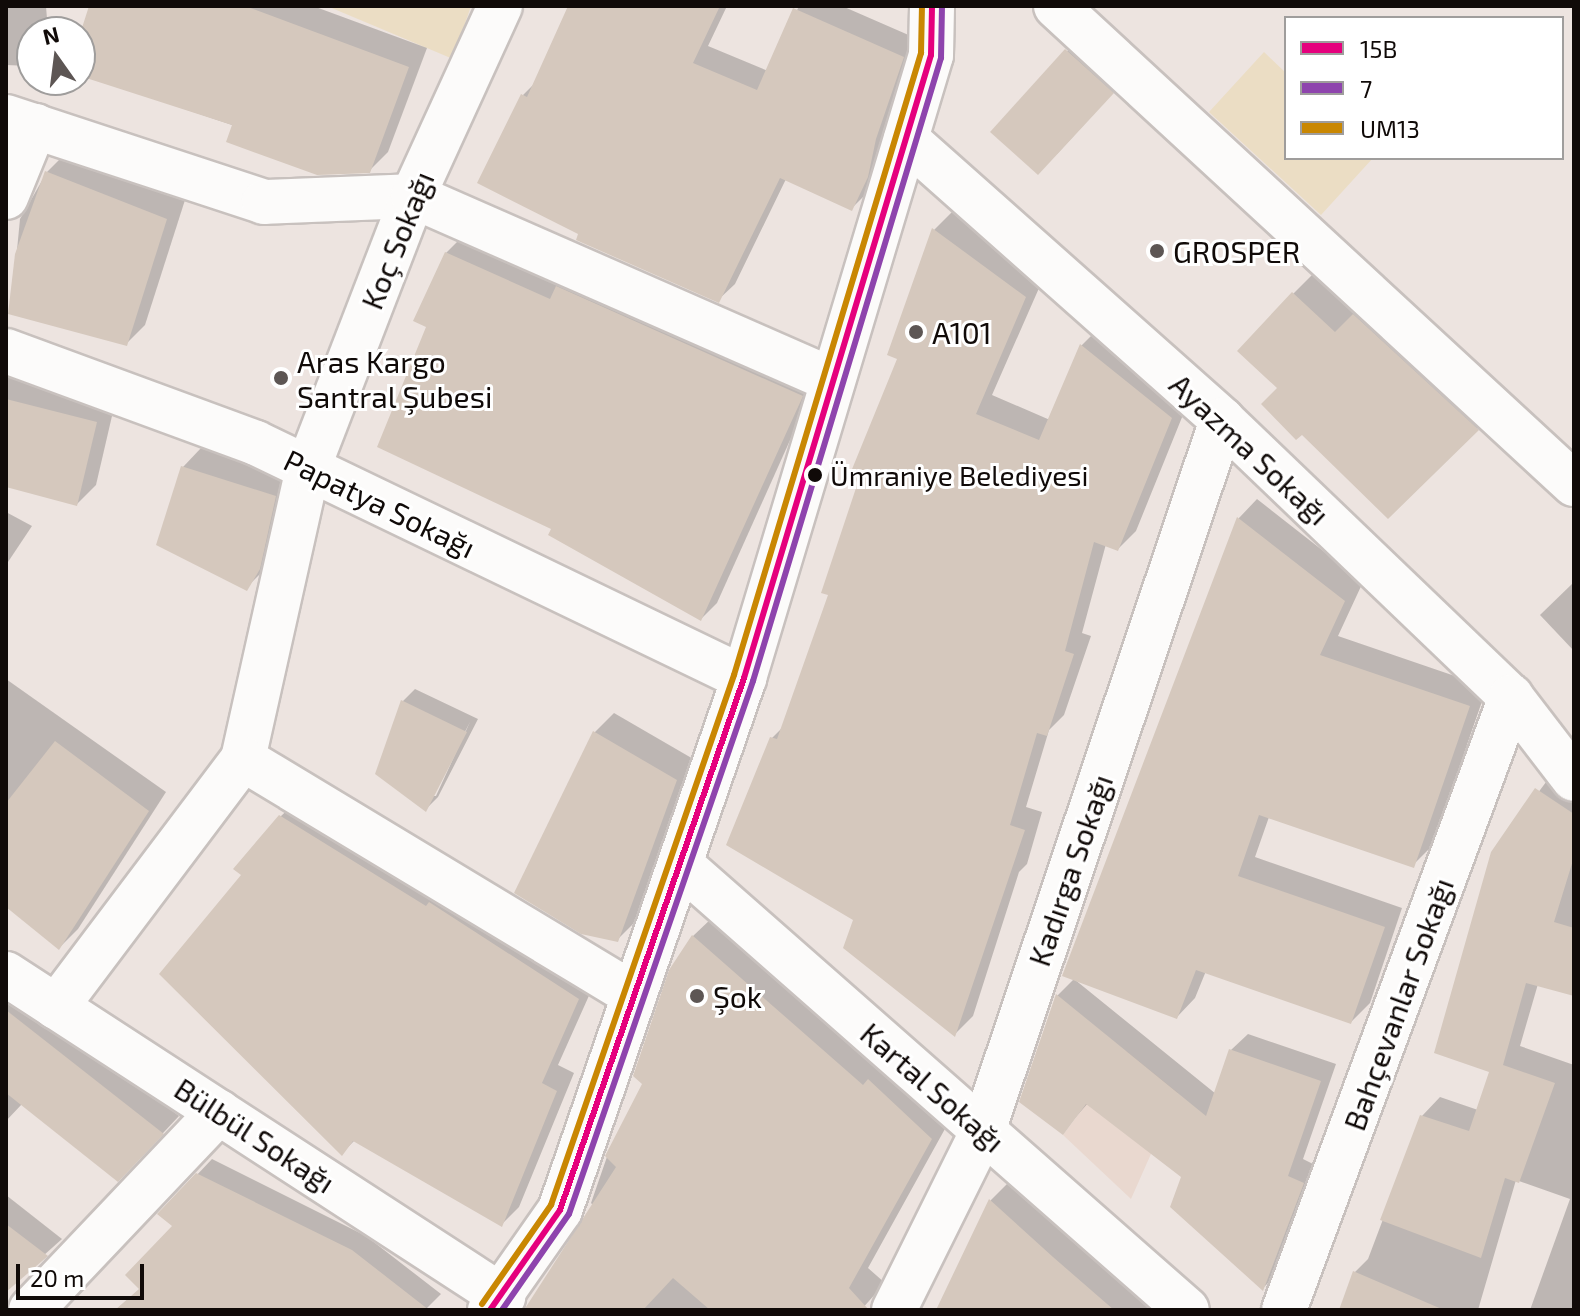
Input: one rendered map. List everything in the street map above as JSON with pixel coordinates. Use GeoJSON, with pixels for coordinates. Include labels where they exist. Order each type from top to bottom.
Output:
{"type":"FeatureCollection","features":[{"type":"Feature","properties":{"kind":"street","name":"Koç Sokağı"},"geometry":{"type":"LineString","coordinates":[[243,759],[308,468],[413,196],[500,6]]}},
{"type":"Feature","properties":{"kind":"street"},"geometry":{"type":"LineString","coordinates":[[497,1303],[560,1210],[744,678],[931,55],[932,6]]}},
{"type":"Feature","properties":{"kind":"street"},"geometry":{"type":"LineString","coordinates":[[1056,6],[1574,484]]}},
{"type":"Feature","properties":{"kind":"street"},"geometry":{"type":"LineString","coordinates":[[6,197],[20,121],[264,202],[413,196],[832,380]]}},
{"type":"Feature","properties":{"kind":"street","name":"Ayazma Sokağı"},"geometry":{"type":"LineString","coordinates":[[906,139],[1222,420],[1511,697],[1574,779]]}},
{"type":"Feature","properties":{"kind":"street","name":"Papatya Sokağı"},"geometry":{"type":"LineString","coordinates":[[6,351],[256,443],[744,678]]}},
{"type":"Feature","properties":{"kind":"street","name":"Kadırga Sokağı"},"geometry":{"type":"LineString","coordinates":[[894,1310],[983,1131],[1222,420]]}},
{"type":"Feature","properties":{"kind":"street","name":"Bahçevanlar Sokağı"},"geometry":{"type":"LineString","coordinates":[[1284,1310],[1511,697]]}},
{"type":"Feature","properties":{"kind":"street"},"geometry":{"type":"LineString","coordinates":[[56,1007],[243,759],[634,995]]}},
{"type":"Feature","properties":{"kind":"street","name":"Kartal Sokağı"},"geometry":{"type":"LineString","coordinates":[[680,864],[1187,1310]]}},
{"type":"Feature","properties":{"kind":"street","name":"Bülbül Sokağı"},"geometry":{"type":"LineString","coordinates":[[6,974],[219,1112],[497,1303]]}},
{"type":"Feature","properties":{"kind":"street"},"geometry":{"type":"LineString","coordinates":[[31,1310],[219,1112]]}},
{"type":"Feature","properties":{"kind":"shaded area"},"geometry":{"type":"Polygon","coordinates":[[[327,6],[471,6],[453,59],[327,6]]]}},
{"type":"Feature","properties":{"kind":"shaded area"},"geometry":{"type":"Polygon","coordinates":[[[1264,52],[1284,71],[1284,160],[1371,160],[1321,215],[1209,112],[1264,52]]]}},
{"type":"Feature","properties":{"kind":"shaded area"},"geometry":{"type":"Polygon","coordinates":[[[1126,1051],[1178,1093],[1131,1199],[1063,1135],[1126,1051]]]}},
{"type":"Feature","properties":{"kind":"building"},"geometry":{"type":"Polygon","coordinates":[[[89,6],[245,6],[409,67],[370,173],[317,175],[226,142],[232,125],[96,81],[96,16],[86,16],[89,6]]]}},
{"type":"Feature","properties":{"kind":"building"},"geometry":{"type":"Polygon","coordinates":[[[568,6],[720,6],[693,63],[757,90],[793,8],[904,57],[876,139],[868,177],[852,211],[780,178],[719,303],[576,240],[578,234],[477,183],[521,94],[527,97],[568,6]]]}},
{"type":"Feature","properties":{"kind":"building"},"geometry":{"type":"Polygon","coordinates":[[[1065,49],[1114,93],[1038,175],[990,132],[1065,49]]]}},
{"type":"Feature","properties":{"kind":"building"},"geometry":{"type":"Polygon","coordinates":[[[45,171],[167,219],[127,346],[8,314],[15,254],[45,171]]]}},
{"type":"Feature","properties":{"kind":"building"},"geometry":{"type":"Polygon","coordinates":[[[932,228],[1026,297],[976,414],[1039,440],[1080,344],[1172,418],[1118,551],[1094,542],[1065,651],[1074,654],[1047,736],[1037,733],[1010,825],[1025,830],[955,1037],[843,948],[853,920],[726,845],[770,737],[777,739],[828,595],[821,593],[858,482],[848,479],[897,359],[887,355],[932,228]]]}},
{"type":"Feature","properties":{"kind":"building"},"geometry":{"type":"Polygon","coordinates":[[[445,252],[550,299],[556,286],[803,396],[701,621],[548,535],[551,529],[377,447],[426,327],[413,321],[445,252]]]}},
{"type":"Feature","properties":{"kind":"building"},"geometry":{"type":"Polygon","coordinates":[[[1292,292],[1335,332],[1353,314],[1479,430],[1388,519],[1302,435],[1296,440],[1261,404],[1277,388],[1237,351],[1292,292]]]}},
{"type":"Feature","properties":{"kind":"building"},"geometry":{"type":"Polygon","coordinates":[[[6,399],[97,422],[77,506],[6,487],[6,399]]]}},
{"type":"Feature","properties":{"kind":"building"},"geometry":{"type":"Polygon","coordinates":[[[181,466],[276,496],[260,569],[247,591],[156,545],[181,466]]]}},
{"type":"Feature","properties":{"kind":"building"},"geometry":{"type":"Polygon","coordinates":[[[1237,517],[1345,601],[1320,655],[1470,706],[1414,868],[1259,815],[1238,876],[1385,927],[1351,1024],[1196,970],[1177,1019],[1062,976],[1237,517]]]}},
{"type":"Feature","properties":{"kind":"building"},"geometry":{"type":"Polygon","coordinates":[[[401,700],[467,732],[426,812],[375,774],[401,700]]]}},
{"type":"Feature","properties":{"kind":"building"},"geometry":{"type":"Polygon","coordinates":[[[593,731],[677,780],[618,942],[581,934],[514,893],[593,731]]]}},
{"type":"Feature","properties":{"kind":"building"},"geometry":{"type":"Polygon","coordinates":[[[55,741],[149,811],[59,950],[6,907],[6,803],[55,741]]]}},
{"type":"Feature","properties":{"kind":"building"},"geometry":{"type":"Polygon","coordinates":[[[1535,788],[1574,814],[1574,857],[1554,922],[1574,928],[1574,996],[1526,983],[1503,1065],[1555,1083],[1519,1183],[1505,1178],[1481,1258],[1380,1220],[1420,1115],[1469,1131],[1489,1072],[1434,1053],[1491,852],[1535,788]]]}},
{"type":"Feature","properties":{"kind":"building"},"geometry":{"type":"Polygon","coordinates":[[[279,815],[426,906],[429,902],[579,999],[542,1083],[557,1091],[502,1227],[353,1141],[342,1156],[159,974],[241,875],[233,869],[279,815]]]}},
{"type":"Feature","properties":{"kind":"building"},"geometry":{"type":"Polygon","coordinates":[[[692,935],[863,1085],[868,1079],[932,1139],[849,1288],[869,1310],[710,1310],[673,1278],[643,1310],[524,1310],[616,1167],[605,1156],[642,1084],[633,1076],[669,970],[692,935]]]}},
{"type":"Feature","properties":{"kind":"building"},"geometry":{"type":"Polygon","coordinates":[[[1056,994],[1206,1116],[1229,1049],[1321,1081],[1288,1176],[1304,1183],[1263,1291],[1170,1207],[1181,1177],[1086,1104],[1063,1135],[1019,1102],[1056,994]]]}},
{"type":"Feature","properties":{"kind":"building"},"geometry":{"type":"Polygon","coordinates":[[[6,1010],[164,1134],[118,1182],[6,1093],[6,1010]]]}},
{"type":"Feature","properties":{"kind":"building"},"geometry":{"type":"Polygon","coordinates":[[[196,1173],[352,1250],[429,1310],[115,1310],[139,1289],[125,1275],[172,1226],[157,1214],[196,1173]]]}},
{"type":"Feature","properties":{"kind":"building"},"geometry":{"type":"Polygon","coordinates":[[[989,1199],[1053,1257],[1114,1310],[936,1310],[989,1199]]]}},
{"type":"Feature","properties":{"kind":"building"},"geometry":{"type":"Polygon","coordinates":[[[6,1224],[48,1256],[6,1292],[6,1224]]]}},
{"type":"Feature","properties":{"kind":"building"},"geometry":{"type":"Polygon","coordinates":[[[1353,1271],[1444,1310],[1339,1310],[1353,1271]]]}},
{"type":"Feature","properties":{"kind":"transit line","name":"UM13"},"geometry":{"type":"LineString","coordinates":[[482,1304],[551,1205],[734,675],[921,53],[922,6]]}},
{"type":"Feature","properties":{"kind":"transit line","name":"15B"},"geometry":{"type":"LineString","coordinates":[[490,1310],[560,1210],[744,678],[931,55],[932,6]]}},
{"type":"Feature","properties":{"kind":"transit line","name":"7"},"geometry":{"type":"LineString","coordinates":[[502,1310],[569,1214],[753,681],[941,58],[942,6]]}},
{"type":"Feature","properties":{"kind":"place","name":"GROSPER"},"geometry":{"type":"Point","coordinates":[1157,251]}},
{"type":"Feature","properties":{"kind":"place","name":"A101"},"geometry":{"type":"Point","coordinates":[916,332]}},
{"type":"Feature","properties":{"kind":"place","name":"Aras Kargo Santral Şubesi"},"geometry":{"type":"Point","coordinates":[281,378]}},
{"type":"Feature","properties":{"kind":"place","name":"Ümraniye Belediyesi"},"geometry":{"type":"Point","coordinates":[815,475]}},
{"type":"Feature","properties":{"kind":"place","name":"Şok"},"geometry":{"type":"Point","coordinates":[697,996]}}]}
